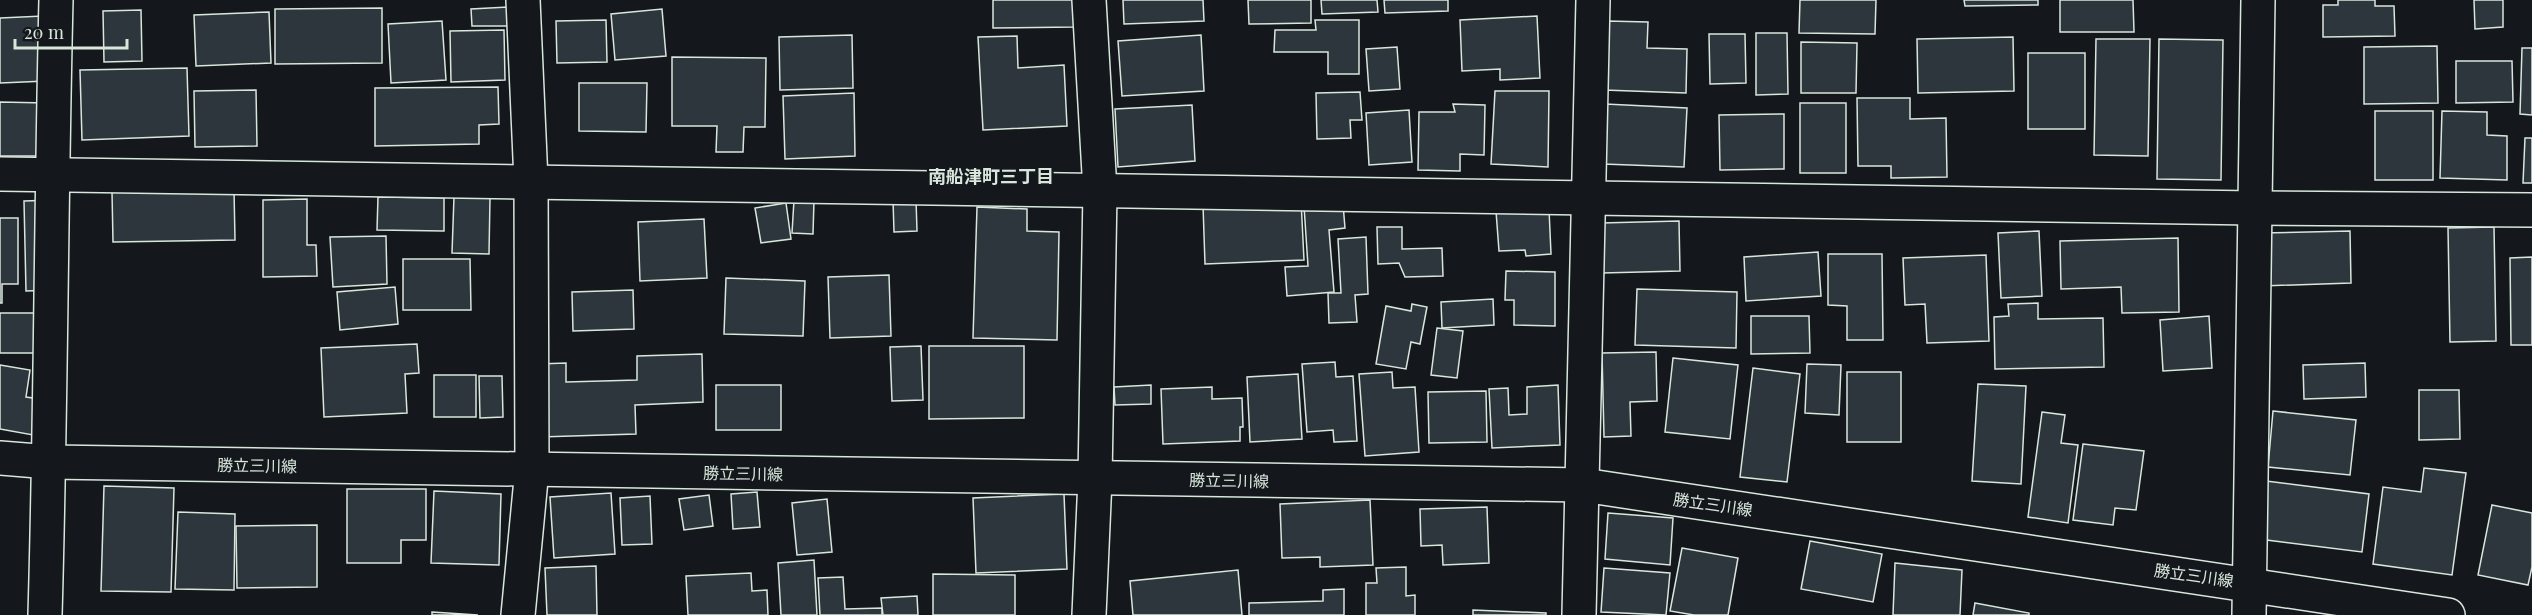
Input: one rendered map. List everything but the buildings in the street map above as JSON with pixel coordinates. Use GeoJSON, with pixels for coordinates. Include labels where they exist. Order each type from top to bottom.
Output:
{"type":"FeatureCollection","features":[{"type":"Feature","properties":{"kind":"street"},"geometry":{"type":"LineString","coordinates":[[45,615],[50,462],[56,0]]}},
{"type":"Feature","properties":{"kind":"street"},"geometry":{"type":"LineString","coordinates":[[518,615],[532,469],[531,180],[523,0]]}},
{"type":"Feature","properties":{"kind":"street"},"geometry":{"type":"LineString","coordinates":[[1089,0],[1100,191],[1095,479],[1089,615]]}},
{"type":"Feature","properties":{"kind":"street"},"geometry":{"type":"LineString","coordinates":[[1579,615],[1593,0]]}},
{"type":"Feature","properties":{"kind":"street"},"geometry":{"type":"LineString","coordinates":[[2249,599],[2258,0]]}},
{"type":"Feature","properties":{"kind":"street"},"geometry":{"type":"LineString","coordinates":[[0,174],[531,180],[2255,208],[2532,210]]}},
{"type":"Feature","properties":{"kind":"street","name":"勝立三川線"},"geometry":{"type":"LineString","coordinates":[[0,458],[50,462],[1583,485],[2249,599],[2448,615]]}},
{"type":"Feature","properties":{"kind":"district","name":"南船津町三丁目"},"geometry":{"type":"Point","coordinates":[991,176]}}]}
